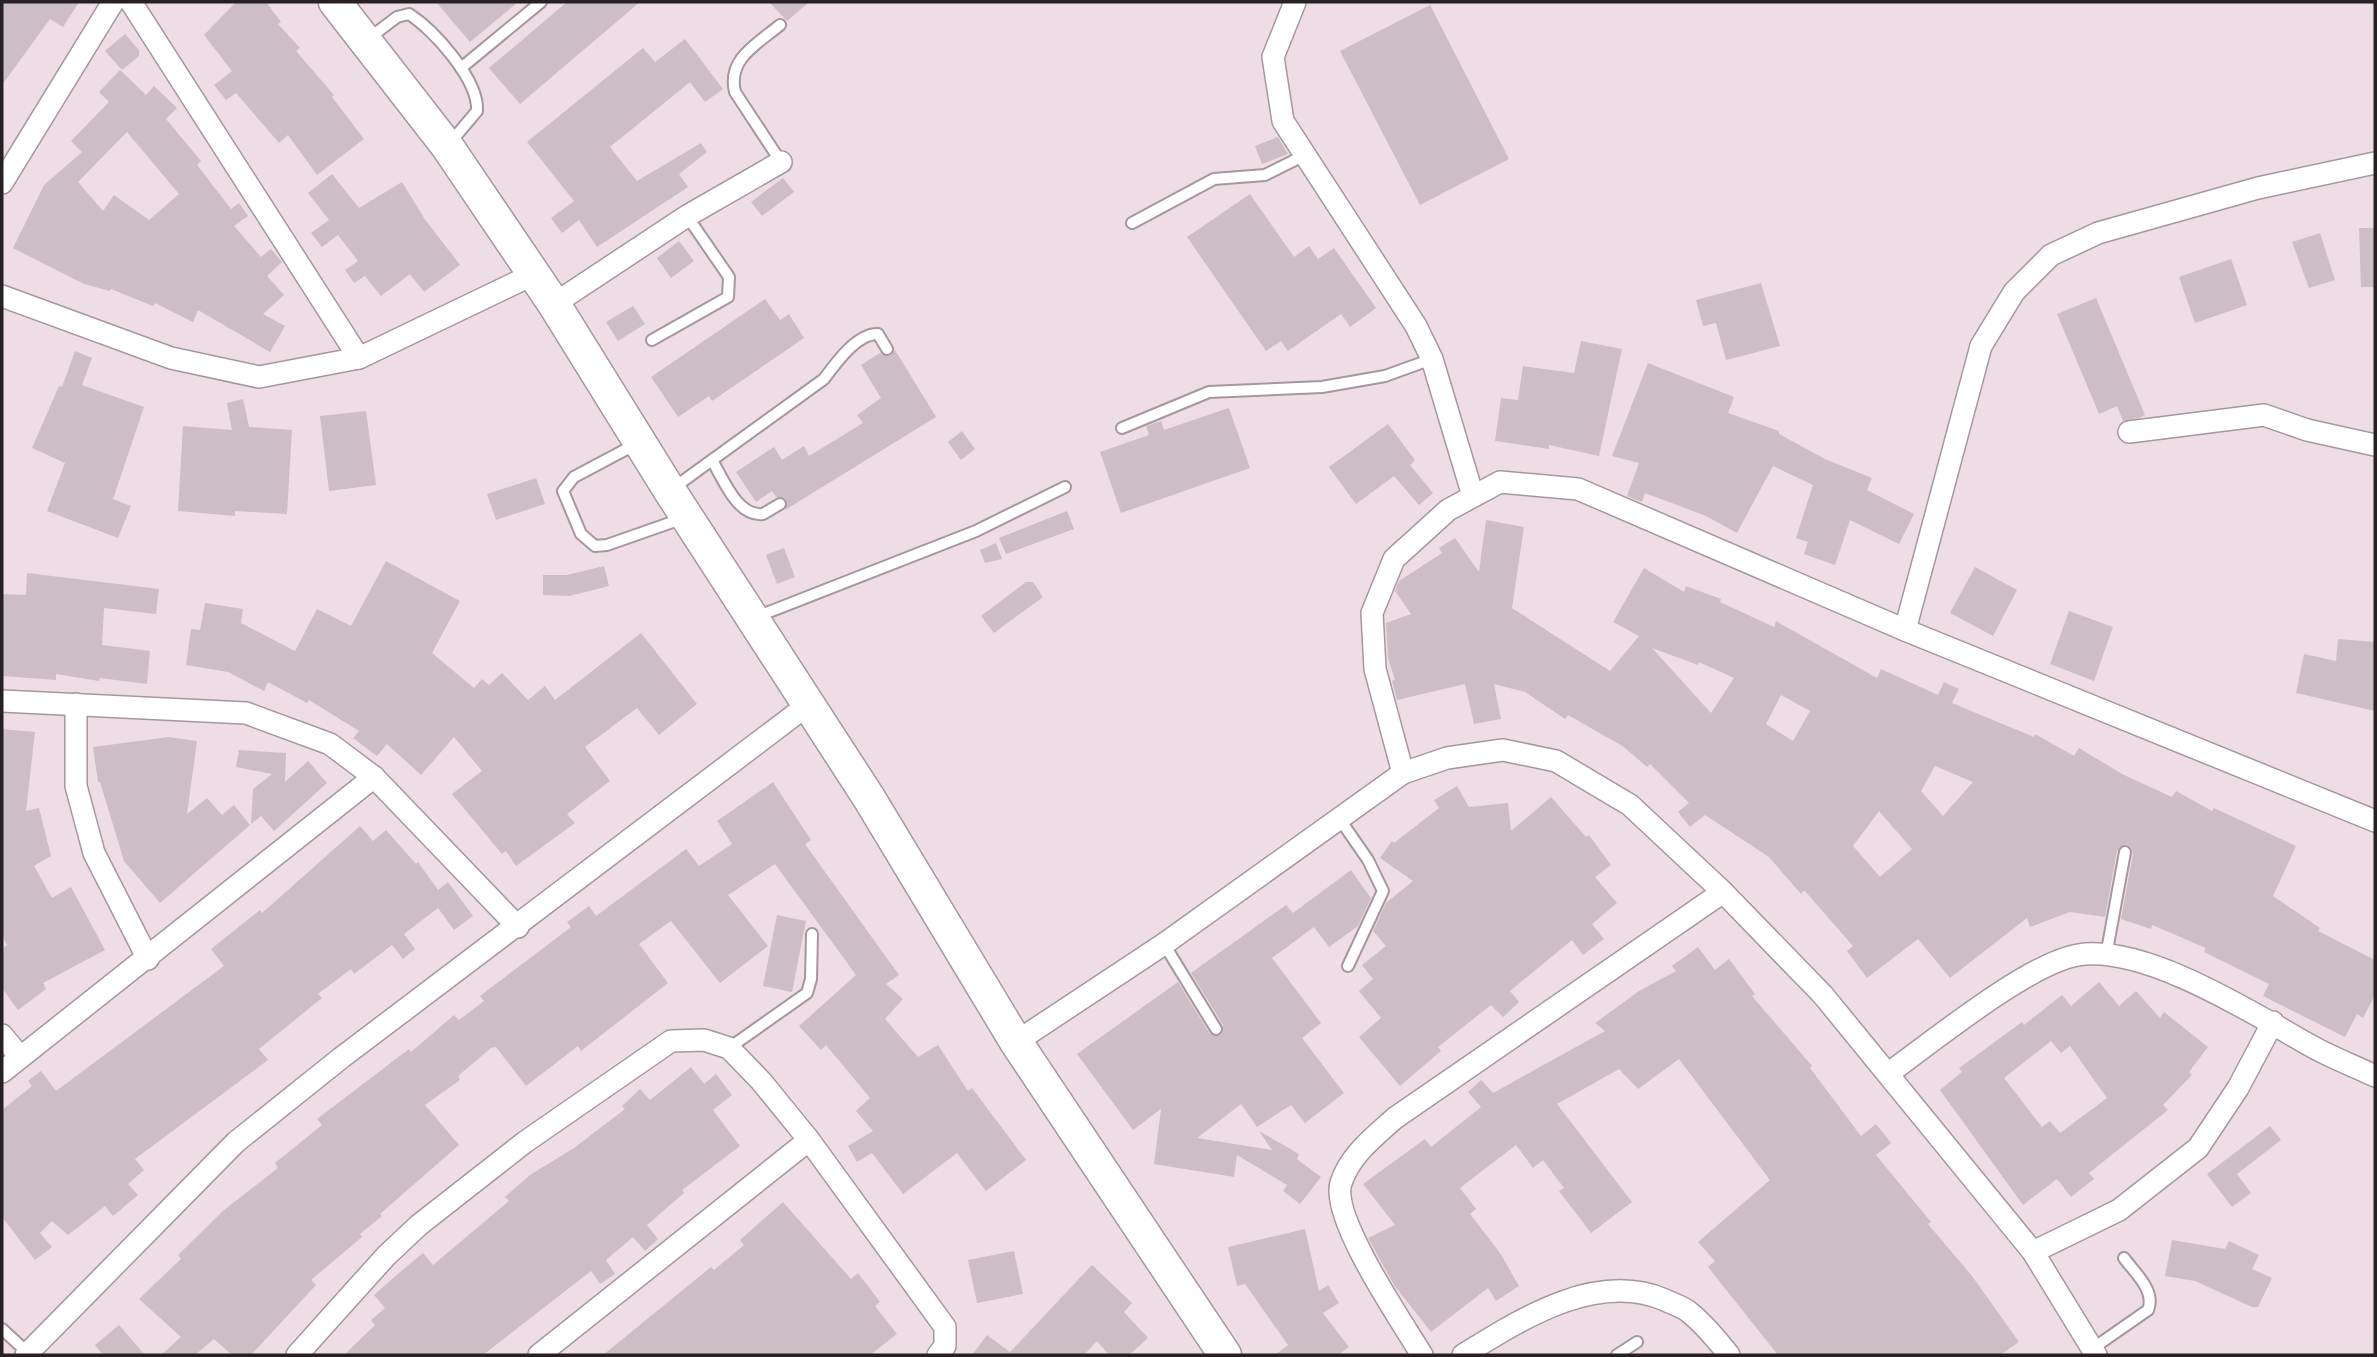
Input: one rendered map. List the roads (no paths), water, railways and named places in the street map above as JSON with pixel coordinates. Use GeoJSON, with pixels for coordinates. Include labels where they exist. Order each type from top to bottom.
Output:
{"type":"FeatureCollection","features":[{"type":"Feature","properties":{"kind":"main road"},"geometry":{"type":"LineString","coordinates":[[335,2],[447,146],[554,304],[678,504],[809,704],[1016,1042],[1225,1355]]}},
{"type":"Feature","properties":{"kind":"street"},"geometry":{"type":"LineString","coordinates":[[2,183],[113,2]]}},
{"type":"Feature","properties":{"kind":"street"},"geometry":{"type":"LineString","coordinates":[[131,2],[359,358]]}},
{"type":"Feature","properties":{"kind":"street"},"geometry":{"type":"LineString","coordinates":[[1295,2],[1273,57],[1283,121],[1303,156],[1416,326],[1432,359],[1474,496]]}},
{"type":"Feature","properties":{"kind":"street"},"geometry":{"type":"LineString","coordinates":[[554,304],[687,216],[781,162]]}},
{"type":"Feature","properties":{"kind":"street"},"geometry":{"type":"LineString","coordinates":[[1905,630],[1981,346],[2014,292],[2050,255],[2111,229],[2258,187],[2375,163]]}},
{"type":"Feature","properties":{"kind":"street"},"geometry":{"type":"LineString","coordinates":[[2,296],[171,358],[260,377],[359,358],[534,274]]}},
{"type":"Feature","properties":{"kind":"street"},"geometry":{"type":"LineString","coordinates":[[2129,432],[2264,415],[2307,430],[2375,445]]}},
{"type":"Feature","properties":{"kind":"street"},"geometry":{"type":"LineString","coordinates":[[1404,773],[1375,669],[1372,612],[1394,559],[1448,510],[1500,482],[1578,489],[1905,630],[2375,821]]}},
{"type":"Feature","properties":{"kind":"street"},"geometry":{"type":"LineString","coordinates":[[2,701],[246,713],[330,744],[374,777],[518,927]]}},
{"type":"Feature","properties":{"kind":"street"},"geometry":{"type":"LineString","coordinates":[[76,704],[76,786],[94,853],[148,959]]}},
{"type":"Feature","properties":{"kind":"street"},"geometry":{"type":"LineString","coordinates":[[27,1354],[236,1142],[341,1058],[518,927],[809,704]]}},
{"type":"Feature","properties":{"kind":"street"},"geometry":{"type":"LineString","coordinates":[[1016,1042],[1164,944],[1404,773],[1447,758],[1503,750],[1556,761],[1630,806],[1723,892],[1823,995],[2033,1252],[2094,1352]]}},
{"type":"Feature","properties":{"kind":"street"},"geometry":{"type":"LineString","coordinates":[[2,1072],[148,959],[374,777]]}},
{"type":"Feature","properties":{"kind":"street"},"geometry":{"type":"LineString","coordinates":[[1422,1355],[1347,1227],[1340,1185],[1357,1152],[1395,1118],[1723,892]]}},
{"type":"Feature","properties":{"kind":"street"},"geometry":{"type":"LineString","coordinates":[[1889,1073],[2030,974],[2078,955],[2133,957],[2273,1022],[2313,1047],[2375,1076]]}},
{"type":"Feature","properties":{"kind":"street"},"geometry":{"type":"LineString","coordinates":[[2033,1252],[2119,1210],[2198,1148],[2238,1088],[2273,1022]]}},
{"type":"Feature","properties":{"kind":"street"},"geometry":{"type":"LineString","coordinates":[[2,1035],[20,1057]]}},
{"type":"Feature","properties":{"kind":"street"},"geometry":{"type":"LineString","coordinates":[[297,1355],[386,1256],[419,1225],[526,1142],[671,1041],[704,1040],[729,1048],[809,1140],[945,1327],[945,1346],[938,1355]]}},
{"type":"Feature","properties":{"kind":"street"},"geometry":{"type":"LineString","coordinates":[[539,1355],[809,1140]]}},
{"type":"Feature","properties":{"kind":"street"},"geometry":{"type":"LineString","coordinates":[[1463,1355],[1515,1323],[1564,1300],[1607,1292],[1648,1293],[1688,1310],[1729,1355]]}},
{"type":"Feature","properties":{"kind":"lane"},"geometry":{"type":"LineString","coordinates":[[461,68],[541,2]]}},
{"type":"Feature","properties":{"kind":"lane"},"geometry":{"type":"LineString","coordinates":[[366,41],[397,17],[409,14],[421,22],[461,68],[474,89],[477,111],[447,146]]}},
{"type":"Feature","properties":{"kind":"lane"},"geometry":{"type":"LineString","coordinates":[[780,25],[743,56],[735,66],[732,79],[735,92],[781,162]]}},
{"type":"Feature","properties":{"kind":"lane"},"geometry":{"type":"LineString","coordinates":[[1132,223],[1214,179],[1265,175],[1303,156]]}},
{"type":"Feature","properties":{"kind":"lane"},"geometry":{"type":"LineString","coordinates":[[652,340],[728,297],[729,277],[687,216]]}},
{"type":"Feature","properties":{"kind":"lane"},"geometry":{"type":"LineString","coordinates":[[641,442],[574,477],[563,491],[581,534],[595,546],[607,545],[678,504],[713,462],[824,379],[839,360],[868,335],[878,334],[887,349]]}},
{"type":"Feature","properties":{"kind":"lane"},"geometry":{"type":"LineString","coordinates":[[1122,428],[1209,392],[1322,387],[1385,376],[1432,359]]}},
{"type":"Feature","properties":{"kind":"lane"},"geometry":{"type":"LineString","coordinates":[[713,462],[735,498],[747,511],[759,515],[780,504]]}},
{"type":"Feature","properties":{"kind":"lane"},"geometry":{"type":"LineString","coordinates":[[753,618],[976,531],[1065,487]]}},
{"type":"Feature","properties":{"kind":"lane"},"geometry":{"type":"LineString","coordinates":[[1339,818],[1368,860],[1382,891],[1348,966]]}},
{"type":"Feature","properties":{"kind":"lane"},"geometry":{"type":"LineString","coordinates":[[2106,956],[2125,852]]}},
{"type":"Feature","properties":{"kind":"lane"},"geometry":{"type":"LineString","coordinates":[[729,1048],[807,993],[811,979],[812,934]]}},
{"type":"Feature","properties":{"kind":"lane"},"geometry":{"type":"LineString","coordinates":[[1164,944],[1216,1029]]}},
{"type":"Feature","properties":{"kind":"lane"},"geometry":{"type":"LineString","coordinates":[[2094,1352],[2148,1310],[2151,1302],[2150,1293],[2124,1258]]}},
{"type":"Feature","properties":{"kind":"lane"},"geometry":{"type":"LineString","coordinates":[[2,1329],[27,1354]]}},
{"type":"Feature","properties":{"kind":"lane"},"geometry":{"type":"LineString","coordinates":[[1617,1355],[1637,1342]]}}]}
